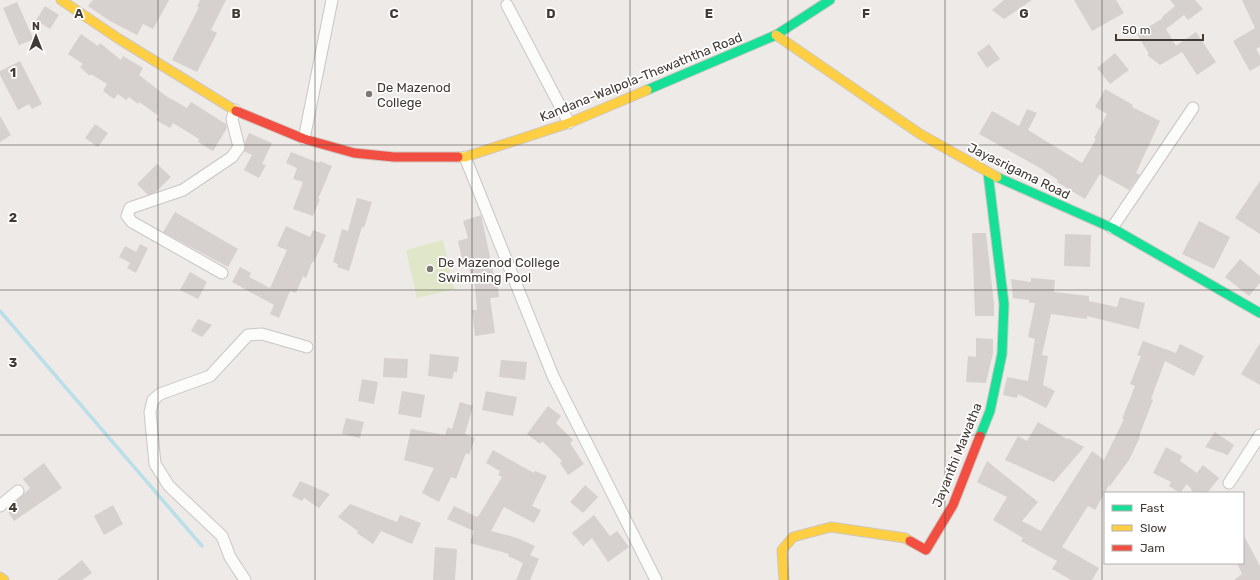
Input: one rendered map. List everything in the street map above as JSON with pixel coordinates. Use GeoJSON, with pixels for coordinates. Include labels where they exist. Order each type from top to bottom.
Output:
{"type":"FeatureCollection","features":[{"type":"Feature","properties":{"kind":"street","name":"Kandana-Walpola-Thewaththa Road"},"geometry":{"type":"LineString","coordinates":[[61,0],[119,40],[235,110],[304,139],[362,153],[394,157],[465,157],[569,123],[776,35],[830,0]]}},
{"type":"Feature","properties":{"kind":"street"},"geometry":{"type":"LineString","coordinates":[[304,139],[332,0]]}},
{"type":"Feature","properties":{"kind":"street"},"geometry":{"type":"LineString","coordinates":[[507,5],[569,123]]}},
{"type":"Feature","properties":{"kind":"street","name":"Jayasrigama Road"},"geometry":{"type":"LineString","coordinates":[[776,35],[920,134],[988,173],[1112,228],[1260,314]]}},
{"type":"Feature","properties":{"kind":"street"},"geometry":{"type":"LineString","coordinates":[[1112,228],[1193,108]]}},
{"type":"Feature","properties":{"kind":"street"},"geometry":{"type":"LineString","coordinates":[[222,273],[132,222],[127,216],[130,208],[183,190],[232,157],[239,147],[232,119],[235,110]]}},
{"type":"Feature","properties":{"kind":"street"},"geometry":{"type":"LineString","coordinates":[[465,157],[553,376],[656,580]]}},
{"type":"Feature","properties":{"kind":"street","name":"Jayanthi Mawatha"},"geometry":{"type":"LineString","coordinates":[[784,580],[782,550],[793,537],[831,527],[905,538],[926,550],[953,505],[990,411],[1002,354],[1004,304],[988,173]]}},
{"type":"Feature","properties":{"kind":"street"},"geometry":{"type":"LineString","coordinates":[[245,580],[230,557],[222,536],[169,486],[155,464],[150,412],[153,400],[160,394],[210,376],[248,335],[262,334],[307,347]]}},
{"type":"Feature","properties":{"kind":"street"},"geometry":{"type":"LineString","coordinates":[[1229,483],[1260,435]]}},
{"type":"Feature","properties":{"kind":"street"},"geometry":{"type":"LineString","coordinates":[[0,506],[18,490]]}},
{"type":"Feature","properties":{"kind":"street"},"geometry":{"type":"LineString","coordinates":[[0,577],[4,580]]}},
{"type":"Feature","properties":{"kind":"green space","name":"De Mazenod College Swimming Pool"},"geometry":{"type":"Polygon","coordinates":[[[443,240],[454,289],[417,298],[406,250],[443,240]]]}},
{"type":"Feature","properties":{"kind":"building"},"geometry":{"type":"Polygon","coordinates":[[[93,0],[169,0],[153,29],[143,24],[137,35],[110,21],[88,6],[93,0]]]}},
{"type":"Feature","properties":{"kind":"building"},"geometry":{"type":"Polygon","coordinates":[[[200,0],[226,0],[211,30],[217,33],[197,72],[172,60],[199,7],[197,7],[200,0]]]}},
{"type":"Feature","properties":{"kind":"building"},"geometry":{"type":"Polygon","coordinates":[[[1004,0],[1032,0],[1004,19],[992,10],[1004,0]]]}},
{"type":"Feature","properties":{"kind":"building"},"geometry":{"type":"Polygon","coordinates":[[[1074,0],[1116,0],[1124,13],[1092,31],[1074,0]]]}},
{"type":"Feature","properties":{"kind":"building"},"geometry":{"type":"Polygon","coordinates":[[[1170,0],[1195,0],[1203,9],[1188,20],[1184,15],[1166,29],[1176,46],[1196,32],[1216,62],[1197,75],[1182,52],[1160,65],[1147,55],[1149,54],[1137,34],[1163,18],[1162,17],[1175,6],[1170,0]]]}},
{"type":"Feature","properties":{"kind":"building"},"geometry":{"type":"Polygon","coordinates":[[[1242,0],[1260,0],[1260,47],[1256,49],[1260,56],[1260,65],[1250,71],[1233,41],[1255,28],[1242,0]]]}},
{"type":"Feature","properties":{"kind":"building"},"geometry":{"type":"Polygon","coordinates":[[[17,2],[32,36],[32,40],[19,45],[3,8],[17,2]]]}},
{"type":"Feature","properties":{"kind":"building"},"geometry":{"type":"Polygon","coordinates":[[[45,6],[59,15],[50,29],[36,20],[45,6]]]}},
{"type":"Feature","properties":{"kind":"building"},"geometry":{"type":"Polygon","coordinates":[[[81,34],[98,46],[100,43],[121,60],[123,56],[143,68],[139,75],[166,96],[187,108],[191,102],[226,124],[227,128],[213,151],[198,142],[199,139],[173,123],[170,128],[156,120],[159,116],[139,102],[138,104],[129,97],[126,100],[118,94],[114,99],[103,91],[107,84],[91,74],[90,76],[80,67],[83,64],[68,54],[81,34]]]}},
{"type":"Feature","properties":{"kind":"building"},"geometry":{"type":"Polygon","coordinates":[[[989,44],[1000,59],[987,68],[977,53],[989,44]]]}},
{"type":"Feature","properties":{"kind":"building"},"geometry":{"type":"Polygon","coordinates":[[[1115,53],[1129,70],[1110,84],[1097,68],[1115,53]]]}},
{"type":"Feature","properties":{"kind":"building"},"geometry":{"type":"Polygon","coordinates":[[[20,61],[42,104],[32,109],[29,104],[18,110],[0,75],[0,71],[20,61]]]}},
{"type":"Feature","properties":{"kind":"building"},"geometry":{"type":"Polygon","coordinates":[[[1105,89],[1133,105],[1132,107],[1160,121],[1136,173],[1140,175],[1129,190],[1100,174],[1085,199],[1057,182],[1058,180],[1040,168],[979,134],[992,111],[1019,126],[1027,109],[1037,113],[1028,130],[1082,163],[1096,139],[1094,138],[1107,114],[1095,107],[1105,89]]]}},
{"type":"Feature","properties":{"kind":"building"},"geometry":{"type":"Polygon","coordinates":[[[0,116],[11,135],[0,142],[0,116]]]}},
{"type":"Feature","properties":{"kind":"building"},"geometry":{"type":"Polygon","coordinates":[[[95,124],[108,133],[98,147],[85,138],[95,124]]]}},
{"type":"Feature","properties":{"kind":"building"},"geometry":{"type":"Polygon","coordinates":[[[249,133],[272,143],[262,164],[266,165],[259,178],[244,170],[252,155],[244,151],[245,142],[249,133]]]}},
{"type":"Feature","properties":{"kind":"building"},"geometry":{"type":"Polygon","coordinates":[[[291,152],[319,163],[320,161],[332,166],[318,199],[320,199],[313,216],[293,209],[303,182],[293,179],[297,168],[286,163],[291,152]]]}},
{"type":"Feature","properties":{"kind":"building"},"geometry":{"type":"Polygon","coordinates":[[[157,164],[171,177],[156,192],[148,195],[137,184],[157,164]]]}},
{"type":"Feature","properties":{"kind":"building"},"geometry":{"type":"Polygon","coordinates":[[[1260,181],[1260,234],[1235,218],[1260,181]]]}},
{"type":"Feature","properties":{"kind":"building"},"geometry":{"type":"Polygon","coordinates":[[[357,198],[372,202],[364,228],[362,227],[349,271],[337,267],[338,264],[333,262],[342,229],[348,231],[357,198]]]}},
{"type":"Feature","properties":{"kind":"building"},"geometry":{"type":"Polygon","coordinates":[[[175,212],[238,249],[228,267],[163,232],[175,212]]]}},
{"type":"Feature","properties":{"kind":"building"},"geometry":{"type":"Polygon","coordinates":[[[481,215],[495,280],[497,279],[499,297],[490,298],[495,333],[475,336],[472,310],[477,310],[474,277],[471,277],[467,258],[462,259],[458,241],[468,238],[463,221],[481,215]]]}},
{"type":"Feature","properties":{"kind":"building"},"geometry":{"type":"Polygon","coordinates":[[[1199,221],[1230,237],[1214,269],[1182,254],[1199,221]]]}},
{"type":"Feature","properties":{"kind":"building"},"geometry":{"type":"Polygon","coordinates":[[[286,226],[310,237],[313,230],[326,235],[314,262],[312,262],[306,278],[303,276],[296,293],[290,291],[279,318],[270,314],[274,305],[232,282],[240,267],[251,273],[249,277],[270,288],[287,250],[277,246],[286,226]]]}},
{"type":"Feature","properties":{"kind":"building"},"geometry":{"type":"Polygon","coordinates":[[[972,233],[986,233],[994,316],[975,316],[972,233]]]}},
{"type":"Feature","properties":{"kind":"building"},"geometry":{"type":"Polygon","coordinates":[[[1065,234],[1091,235],[1090,267],[1064,266],[1065,234]]]}},
{"type":"Feature","properties":{"kind":"building"},"geometry":{"type":"Polygon","coordinates":[[[140,244],[148,248],[136,273],[127,268],[130,263],[119,257],[125,246],[136,252],[140,244]]]}},
{"type":"Feature","properties":{"kind":"building"},"geometry":{"type":"Polygon","coordinates":[[[1240,259],[1260,276],[1260,283],[1249,296],[1225,277],[1240,259]]]}},
{"type":"Feature","properties":{"kind":"building"},"geometry":{"type":"Polygon","coordinates":[[[190,272],[207,282],[198,299],[180,290],[190,272]]]}},
{"type":"Feature","properties":{"kind":"building"},"geometry":{"type":"Polygon","coordinates":[[[1031,278],[1055,280],[1054,292],[1089,296],[1089,301],[1117,307],[1120,297],[1145,303],[1139,329],[1087,316],[1087,319],[1051,314],[1042,355],[1048,356],[1043,385],[1055,391],[1046,408],[1018,394],[1017,398],[1003,395],[1007,377],[1028,381],[1035,339],[1028,337],[1035,303],[1029,303],[1029,300],[1013,298],[1011,279],[1031,282],[1031,278]]]}},
{"type":"Feature","properties":{"kind":"building"},"geometry":{"type":"Polygon","coordinates":[[[198,319],[212,325],[202,337],[191,331],[198,319]]]}},
{"type":"Feature","properties":{"kind":"building"},"geometry":{"type":"Polygon","coordinates":[[[976,338],[993,339],[993,353],[986,383],[966,382],[968,356],[976,357],[976,338]]]}},
{"type":"Feature","properties":{"kind":"building"},"geometry":{"type":"Polygon","coordinates":[[[1143,341],[1176,353],[1180,344],[1204,356],[1194,376],[1165,361],[1151,399],[1153,400],[1139,436],[1140,437],[1129,460],[1104,492],[1095,510],[1088,506],[1062,547],[1099,568],[1092,580],[1071,580],[1052,569],[1057,561],[1021,541],[1023,538],[993,520],[1007,497],[977,482],[987,461],[1038,502],[1022,521],[1041,531],[1092,451],[1104,460],[1124,419],[1122,419],[1135,386],[1130,384],[1141,356],[1137,355],[1143,341]]]}},
{"type":"Feature","properties":{"kind":"building"},"geometry":{"type":"Polygon","coordinates":[[[1260,343],[1260,385],[1241,374],[1260,343]]]}},
{"type":"Feature","properties":{"kind":"building"},"geometry":{"type":"Polygon","coordinates":[[[430,354],[459,357],[457,372],[454,372],[452,379],[428,376],[430,354]]]}},
{"type":"Feature","properties":{"kind":"building"},"geometry":{"type":"Polygon","coordinates":[[[384,358],[408,359],[407,378],[383,377],[384,358]]]}},
{"type":"Feature","properties":{"kind":"building"},"geometry":{"type":"Polygon","coordinates":[[[501,360],[527,362],[525,380],[499,377],[501,360]]]}},
{"type":"Feature","properties":{"kind":"building"},"geometry":{"type":"Polygon","coordinates":[[[362,379],[378,382],[374,404],[358,401],[362,379]]]}},
{"type":"Feature","properties":{"kind":"building"},"geometry":{"type":"Polygon","coordinates":[[[402,391],[425,395],[421,418],[398,414],[402,391]]]}},
{"type":"Feature","properties":{"kind":"building"},"geometry":{"type":"Polygon","coordinates":[[[486,391],[517,397],[513,416],[482,410],[486,391]]]}},
{"type":"Feature","properties":{"kind":"building"},"geometry":{"type":"Polygon","coordinates":[[[460,402],[473,406],[465,434],[475,438],[469,455],[466,453],[456,479],[451,477],[439,502],[422,493],[434,468],[404,460],[411,429],[445,435],[448,427],[452,429],[460,402]]]}},
{"type":"Feature","properties":{"kind":"building"},"geometry":{"type":"Polygon","coordinates":[[[548,406],[561,416],[556,423],[573,440],[570,443],[584,464],[568,475],[560,463],[562,461],[542,441],[540,444],[527,434],[548,406]]]}},
{"type":"Feature","properties":{"kind":"building"},"geometry":{"type":"Polygon","coordinates":[[[346,418],[364,422],[360,438],[342,434],[346,418]]]}},
{"type":"Feature","properties":{"kind":"building"},"geometry":{"type":"Polygon","coordinates":[[[1038,422],[1084,447],[1054,482],[1005,460],[1018,436],[1027,441],[1038,422]]]}},
{"type":"Feature","properties":{"kind":"building"},"geometry":{"type":"Polygon","coordinates":[[[1215,432],[1234,445],[1228,455],[1205,447],[1215,432]]]}},
{"type":"Feature","properties":{"kind":"building"},"geometry":{"type":"Polygon","coordinates":[[[1166,447],[1182,456],[1180,461],[1197,473],[1203,465],[1219,478],[1208,492],[1193,492],[1187,484],[1181,492],[1178,492],[1169,486],[1171,482],[1153,473],[1166,447]]]}},
{"type":"Feature","properties":{"kind":"building"},"geometry":{"type":"Polygon","coordinates":[[[493,450],[534,473],[535,471],[547,476],[532,506],[541,510],[534,523],[504,507],[491,531],[517,538],[535,546],[530,555],[539,559],[530,580],[516,580],[523,563],[508,556],[509,554],[470,543],[474,531],[447,519],[454,506],[477,517],[479,515],[502,477],[498,475],[500,471],[486,463],[493,450]]]}},
{"type":"Feature","properties":{"kind":"building"},"geometry":{"type":"Polygon","coordinates":[[[44,463],[62,488],[14,521],[7,510],[30,488],[23,479],[44,463]]]}},
{"type":"Feature","properties":{"kind":"building"},"geometry":{"type":"Polygon","coordinates":[[[300,481],[330,494],[319,508],[304,498],[302,501],[292,496],[300,481]]]}},
{"type":"Feature","properties":{"kind":"building"},"geometry":{"type":"Polygon","coordinates":[[[585,485],[598,497],[583,513],[570,502],[585,485]]]}},
{"type":"Feature","properties":{"kind":"building"},"geometry":{"type":"Polygon","coordinates":[[[350,504],[397,522],[400,515],[421,523],[412,544],[381,531],[373,544],[338,517],[350,504]]]}},
{"type":"Feature","properties":{"kind":"building"},"geometry":{"type":"Polygon","coordinates":[[[113,505],[123,524],[104,535],[94,516],[113,505]]]}},
{"type":"Feature","properties":{"kind":"building"},"geometry":{"type":"Polygon","coordinates":[[[594,515],[610,536],[617,531],[629,547],[608,562],[592,538],[583,546],[572,533],[594,515]]]}},
{"type":"Feature","properties":{"kind":"building"},"geometry":{"type":"Polygon","coordinates":[[[1244,536],[1260,566],[1260,580],[1234,580],[1242,574],[1237,564],[1244,564],[1244,536]]]}},
{"type":"Feature","properties":{"kind":"building"},"geometry":{"type":"Polygon","coordinates":[[[435,547],[457,549],[455,580],[433,580],[435,547]]]}},
{"type":"Feature","properties":{"kind":"building"},"geometry":{"type":"Polygon","coordinates":[[[82,560],[92,573],[82,580],[57,580],[82,560]]]}},
{"type":"Feature","properties":{"kind":"waterway"},"geometry":{"type":"LineString","coordinates":[[0,311],[202,546]]}},
{"type":"Feature","properties":{"kind":"traffic: fast"},"geometry":{"type":"LineString","coordinates":[[647,90],[776,35],[830,0]]}},
{"type":"Feature","properties":{"kind":"traffic: fast"},"geometry":{"type":"LineString","coordinates":[[980,436],[990,411],[1002,354],[1004,304],[988,173]]}},
{"type":"Feature","properties":{"kind":"traffic: fast"},"geometry":{"type":"LineString","coordinates":[[997,177],[1112,228],[1260,313]]}},
{"type":"Feature","properties":{"kind":"traffic: slow"},"geometry":{"type":"LineString","coordinates":[[61,0],[119,39],[236,111]]}},
{"type":"Feature","properties":{"kind":"traffic: slow"},"geometry":{"type":"LineString","coordinates":[[776,35],[920,134],[997,177]]}},
{"type":"Feature","properties":{"kind":"traffic: slow"},"geometry":{"type":"LineString","coordinates":[[458,157],[465,157],[569,123],[647,90]]}},
{"type":"Feature","properties":{"kind":"traffic: slow"},"geometry":{"type":"LineString","coordinates":[[784,580],[782,550],[793,537],[831,527],[905,538],[910,541]]}},
{"type":"Feature","properties":{"kind":"traffic: slow"},"geometry":{"type":"LineString","coordinates":[[0,577],[4,580]]}},
{"type":"Feature","properties":{"kind":"traffic: jam"},"geometry":{"type":"LineString","coordinates":[[236,111],[304,139],[354,153],[394,157],[458,157]]}},
{"type":"Feature","properties":{"kind":"traffic: jam"},"geometry":{"type":"LineString","coordinates":[[910,541],[926,550],[953,505],[980,436]]}},
{"type":"Feature","properties":{"kind":"place","name":"De Mazenod College"},"geometry":{"type":"Point","coordinates":[369,94]}},
{"type":"Feature","properties":{"kind":"place","name":"De Mazenod College Swimming Pool"},"geometry":{"type":"Point","coordinates":[430,269]}}]}
